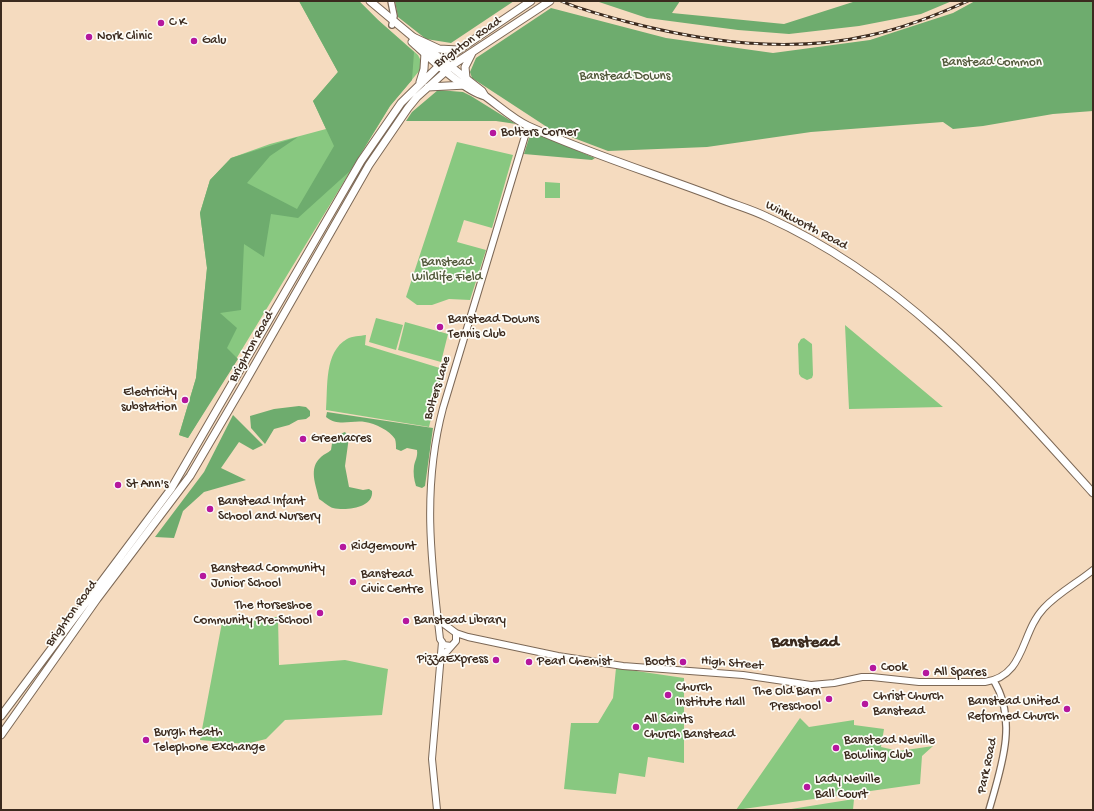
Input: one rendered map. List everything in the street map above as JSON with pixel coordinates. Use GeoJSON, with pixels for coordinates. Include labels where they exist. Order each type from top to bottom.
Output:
{"type":"FeatureCollection","features":[{"type":"Feature","properties":{"kind":"main road"},"geometry":{"type":"LineString","coordinates":[[370,1],[378,8],[379,12],[413,37],[441,63]]}},
{"type":"Feature","properties":{"kind":"main road","name":"Brighton Road"},"geometry":{"type":"LineString","coordinates":[[1,716],[171,489],[361,161],[397,108],[441,63],[531,1]]}},
{"type":"Feature","properties":{"kind":"main road","name":"Brighton Road"},"geometry":{"type":"LineString","coordinates":[[1,734],[4,726],[97,599],[190,476],[369,165],[404,113],[428,87],[449,69],[550,1]]}},
{"type":"Feature","properties":{"kind":"main road"},"geometry":{"type":"LineString","coordinates":[[393,22],[425,53],[441,63]]}},
{"type":"Feature","properties":{"kind":"main road"},"geometry":{"type":"LineString","coordinates":[[413,37],[439,49],[459,50]]}},
{"type":"Feature","properties":{"kind":"main road"},"geometry":{"type":"LineString","coordinates":[[428,87],[466,82],[464,74],[466,64],[474,52]]}},
{"type":"Feature","properties":{"kind":"main road"},"geometry":{"type":"LineString","coordinates":[[418,86],[424,69],[425,53]]}},
{"type":"Feature","properties":{"kind":"main road","name":"Winkworth Road"},"geometry":{"type":"LineString","coordinates":[[441,63],[466,82],[479,95],[485,96],[528,126],[605,158],[766,216],[848,262],[909,305],[963,353],[1093,492]]}},
{"type":"Feature","properties":{"kind":"main road"},"geometry":{"type":"LineString","coordinates":[[397,108],[404,113]]}},
{"type":"Feature","properties":{"kind":"main road","name":"Bolters Lane"},"geometry":{"type":"LineString","coordinates":[[441,633],[437,618],[431,564],[429,497],[436,434],[528,126]]}},
{"type":"Feature","properties":{"kind":"main road"},"geometry":{"type":"LineString","coordinates":[[994,680],[1010,672],[1016,663],[1031,627],[1043,609],[1093,570]]}},
{"type":"Feature","properties":{"kind":"main road"},"geometry":{"type":"LineString","coordinates":[[437,618],[456,633],[456,641]]}},
{"type":"Feature","properties":{"kind":"main road"},"geometry":{"type":"LineString","coordinates":[[437,810],[432,759],[441,658],[441,633],[443,630],[450,629]]}},
{"type":"Feature","properties":{"kind":"main road","name":"High Street"},"geometry":{"type":"LineString","coordinates":[[456,633],[468,637],[558,656],[622,666],[748,675],[811,685],[834,683],[872,676],[919,682],[994,680]]}},
{"type":"Feature","properties":{"kind":"main road"},"geometry":{"type":"LineString","coordinates":[[441,658],[456,641],[468,637]]}},
{"type":"Feature","properties":{"kind":"main road"},"geometry":{"type":"LineString","coordinates":[[442,642],[451,646]]}},
{"type":"Feature","properties":{"kind":"street"},"geometry":{"type":"LineString","coordinates":[[391,1],[393,22]]}},
{"type":"Feature","properties":{"kind":"street","name":"Park Road"},"geometry":{"type":"LineString","coordinates":[[989,810],[1003,758],[1006,735],[1004,704],[994,680]]}},
{"type":"Feature","properties":{"kind":"green space"},"geometry":{"type":"Polygon","coordinates":[[[299,1],[359,1],[418,55],[421,61],[420,70],[390,106],[188,438],[179,435],[196,378],[207,268],[200,213],[210,180],[231,158],[270,144],[326,129],[313,101],[338,72],[299,1]]]}},
{"type":"Feature","properties":{"kind":"green space"},"geometry":{"type":"Polygon","coordinates":[[[299,1],[359,1],[414,52],[412,80],[390,106],[350,171],[298,218],[271,214],[264,257],[244,244],[241,310],[220,313],[237,328],[227,348],[238,359],[188,438],[179,435],[196,378],[207,268],[200,213],[210,180],[231,158],[298,137],[270,156],[247,183],[297,209],[334,146],[313,101],[338,72],[299,1]]]}},
{"type":"Feature","properties":{"kind":"green space"},"geometry":{"type":"Polygon","coordinates":[[[395,1],[514,1],[451,43],[426,39],[398,17],[395,1]]]}},
{"type":"Feature","properties":{"kind":"green space"},"geometry":{"type":"Polygon","coordinates":[[[596,1],[680,1],[672,13],[784,24],[856,1],[952,1],[921,14],[859,26],[789,34],[738,30],[647,18],[596,1]]]}},
{"type":"Feature","properties":{"kind":"green space","name":"Banstead Common"},"geometry":{"type":"Polygon","coordinates":[[[975,1],[1093,1],[1093,111],[1053,114],[983,126],[953,129],[943,122],[811,132],[707,147],[608,151],[550,129],[472,78],[470,72],[476,58],[551,8],[666,38],[773,53],[870,40],[953,13],[975,1]]]}},
{"type":"Feature","properties":{"kind":"green space"},"geometry":{"type":"Polygon","coordinates":[[[438,90],[463,92],[516,124],[496,121],[406,121],[412,112],[438,90]]]}},
{"type":"Feature","properties":{"kind":"green space"},"geometry":{"type":"Polygon","coordinates":[[[535,133],[595,158],[592,160],[524,154],[529,138],[535,133]]]}},
{"type":"Feature","properties":{"kind":"green space","name":"Banstead Wildlife Field"},"geometry":{"type":"Polygon","coordinates":[[[457,142],[513,155],[492,228],[464,220],[457,242],[486,250],[470,300],[449,299],[432,305],[417,305],[406,297],[457,142]]]}},
{"type":"Feature","properties":{"kind":"green space"},"geometry":{"type":"Polygon","coordinates":[[[545,182],[560,183],[560,198],[545,198],[545,182]]]}},
{"type":"Feature","properties":{"kind":"green space"},"geometry":{"type":"Polygon","coordinates":[[[376,318],[403,325],[396,350],[369,342],[376,318]]]}},
{"type":"Feature","properties":{"kind":"green space"},"geometry":{"type":"Polygon","coordinates":[[[405,322],[448,334],[441,362],[398,350],[405,322]]]}},
{"type":"Feature","properties":{"kind":"green space"},"geometry":{"type":"Polygon","coordinates":[[[845,325],[943,407],[849,409],[845,325]]]}},
{"type":"Feature","properties":{"kind":"green space"},"geometry":{"type":"Polygon","coordinates":[[[366,335],[365,345],[443,369],[429,427],[326,410],[327,381],[334,352],[347,339],[366,335]]]}},
{"type":"Feature","properties":{"kind":"green space"},"geometry":{"type":"Polygon","coordinates":[[[804,338],[812,344],[813,375],[812,378],[807,380],[799,374],[798,344],[801,339],[804,338]]]}},
{"type":"Feature","properties":{"kind":"green space"},"geometry":{"type":"Polygon","coordinates":[[[299,406],[306,407],[310,411],[310,416],[306,419],[298,420],[289,425],[274,429],[265,444],[251,428],[250,416],[274,409],[299,406]]]}},
{"type":"Feature","properties":{"kind":"green space"},"geometry":{"type":"Polygon","coordinates":[[[327,412],[433,428],[425,486],[422,488],[416,486],[414,464],[417,457],[417,450],[407,448],[401,451],[396,449],[396,443],[393,436],[382,428],[365,422],[335,422],[326,417],[327,412]]]}},
{"type":"Feature","properties":{"kind":"green space"},"geometry":{"type":"Polygon","coordinates":[[[233,415],[263,445],[253,450],[239,442],[221,468],[246,480],[204,492],[183,511],[174,538],[155,537],[204,472],[233,415]]]}},
{"type":"Feature","properties":{"kind":"green space"},"geometry":{"type":"Polygon","coordinates":[[[345,432],[349,437],[345,466],[349,487],[363,490],[369,489],[372,491],[369,501],[364,505],[338,509],[331,507],[319,499],[314,471],[317,461],[331,450],[333,437],[345,432]]]}},
{"type":"Feature","properties":{"kind":"green space"},"geometry":{"type":"Polygon","coordinates":[[[223,617],[278,617],[279,665],[345,660],[388,669],[382,715],[285,720],[266,739],[246,744],[200,740],[223,617]]]}},
{"type":"Feature","properties":{"kind":"green space"},"geometry":{"type":"Polygon","coordinates":[[[616,668],[684,678],[684,763],[648,757],[645,777],[619,773],[616,794],[564,789],[571,723],[598,723],[613,698],[616,668]]]}},
{"type":"Feature","properties":{"kind":"green space"},"geometry":{"type":"Polygon","coordinates":[[[800,718],[809,727],[854,720],[854,725],[884,729],[881,747],[899,751],[933,746],[922,756],[920,784],[736,810],[800,718]]]}},
{"type":"Feature","properties":{"kind":"green space"},"geometry":{"type":"Polygon","coordinates":[[[854,799],[853,810],[785,810],[854,799]]]}},
{"type":"Feature","properties":{"kind":"railway"},"geometry":{"type":"LineString","coordinates":[[561,1],[584,10],[624,21],[685,35],[716,40],[778,44],[809,44],[840,41],[871,35],[920,21],[968,1]]}},
{"type":"Feature","properties":{"kind":"place","name":"C K"},"geometry":{"type":"Point","coordinates":[161,23]}},
{"type":"Feature","properties":{"kind":"place","name":"Nork Clinic"},"geometry":{"type":"Point","coordinates":[89,37]}},
{"type":"Feature","properties":{"kind":"place","name":"Galu"},"geometry":{"type":"Point","coordinates":[194,41]}},
{"type":"Feature","properties":{"kind":"place","name":"Bolters Corner"},"geometry":{"type":"Point","coordinates":[493,133]}},
{"type":"Feature","properties":{"kind":"place","name":"Banstead Downs Tennis Club"},"geometry":{"type":"Point","coordinates":[440,327]}},
{"type":"Feature","properties":{"kind":"place","name":"Electricity substation"},"geometry":{"type":"Point","coordinates":[185,400]}},
{"type":"Feature","properties":{"kind":"place","name":"Greenacres"},"geometry":{"type":"Point","coordinates":[303,439]}},
{"type":"Feature","properties":{"kind":"place","name":"St Ann's"},"geometry":{"type":"Point","coordinates":[118,485]}},
{"type":"Feature","properties":{"kind":"place","name":"Banstead Infant School and Nursery"},"geometry":{"type":"Point","coordinates":[210,509]}},
{"type":"Feature","properties":{"kind":"place","name":"Ridgemount"},"geometry":{"type":"Point","coordinates":[343,547]}},
{"type":"Feature","properties":{"kind":"place","name":"Banstead Community Junior School"},"geometry":{"type":"Point","coordinates":[203,576]}},
{"type":"Feature","properties":{"kind":"place","name":"Banstead Civic Centre"},"geometry":{"type":"Point","coordinates":[353,582]}},
{"type":"Feature","properties":{"kind":"place","name":"The Horseshoe Community Pre-School"},"geometry":{"type":"Point","coordinates":[320,613]}},
{"type":"Feature","properties":{"kind":"place","name":"Banstead Library"},"geometry":{"type":"Point","coordinates":[406,621]}},
{"type":"Feature","properties":{"kind":"place","name":"PizzaExpress"},"geometry":{"type":"Point","coordinates":[496,660]}},
{"type":"Feature","properties":{"kind":"place","name":"Pearl Chemist"},"geometry":{"type":"Point","coordinates":[529,662]}},
{"type":"Feature","properties":{"kind":"place","name":"Boots"},"geometry":{"type":"Point","coordinates":[683,662]}},
{"type":"Feature","properties":{"kind":"place","name":"Cook"},"geometry":{"type":"Point","coordinates":[873,668]}},
{"type":"Feature","properties":{"kind":"place","name":"All Spares"},"geometry":{"type":"Point","coordinates":[926,673]}},
{"type":"Feature","properties":{"kind":"place","name":"Church Institute Hall"},"geometry":{"type":"Point","coordinates":[668,695]}},
{"type":"Feature","properties":{"kind":"place","name":"The Old Barn Preschool"},"geometry":{"type":"Point","coordinates":[829,699]}},
{"type":"Feature","properties":{"kind":"place","name":"Christ Church Banstead"},"geometry":{"type":"Point","coordinates":[865,704]}},
{"type":"Feature","properties":{"kind":"place","name":"Banstead United Reformed Church"},"geometry":{"type":"Point","coordinates":[1067,709]}},
{"type":"Feature","properties":{"kind":"place","name":"All Saints Church Banstead"},"geometry":{"type":"Point","coordinates":[636,727]}},
{"type":"Feature","properties":{"kind":"place","name":"Burgh Heath Telephone Exchange"},"geometry":{"type":"Point","coordinates":[146,740]}},
{"type":"Feature","properties":{"kind":"place","name":"Banstead Neville Bowling Club"},"geometry":{"type":"Point","coordinates":[836,748]}},
{"type":"Feature","properties":{"kind":"place","name":"Lady Neville Ball Court"},"geometry":{"type":"Point","coordinates":[807,787]}},
{"type":"Feature","properties":{"kind":"district","name":"Banstead"},"geometry":{"type":"Point","coordinates":[805,643]}},
{"type":"Feature","properties":{"kind":"park label","name":"Banstead Downs"},"geometry":{"type":"Point","coordinates":[625,77]}}]}
